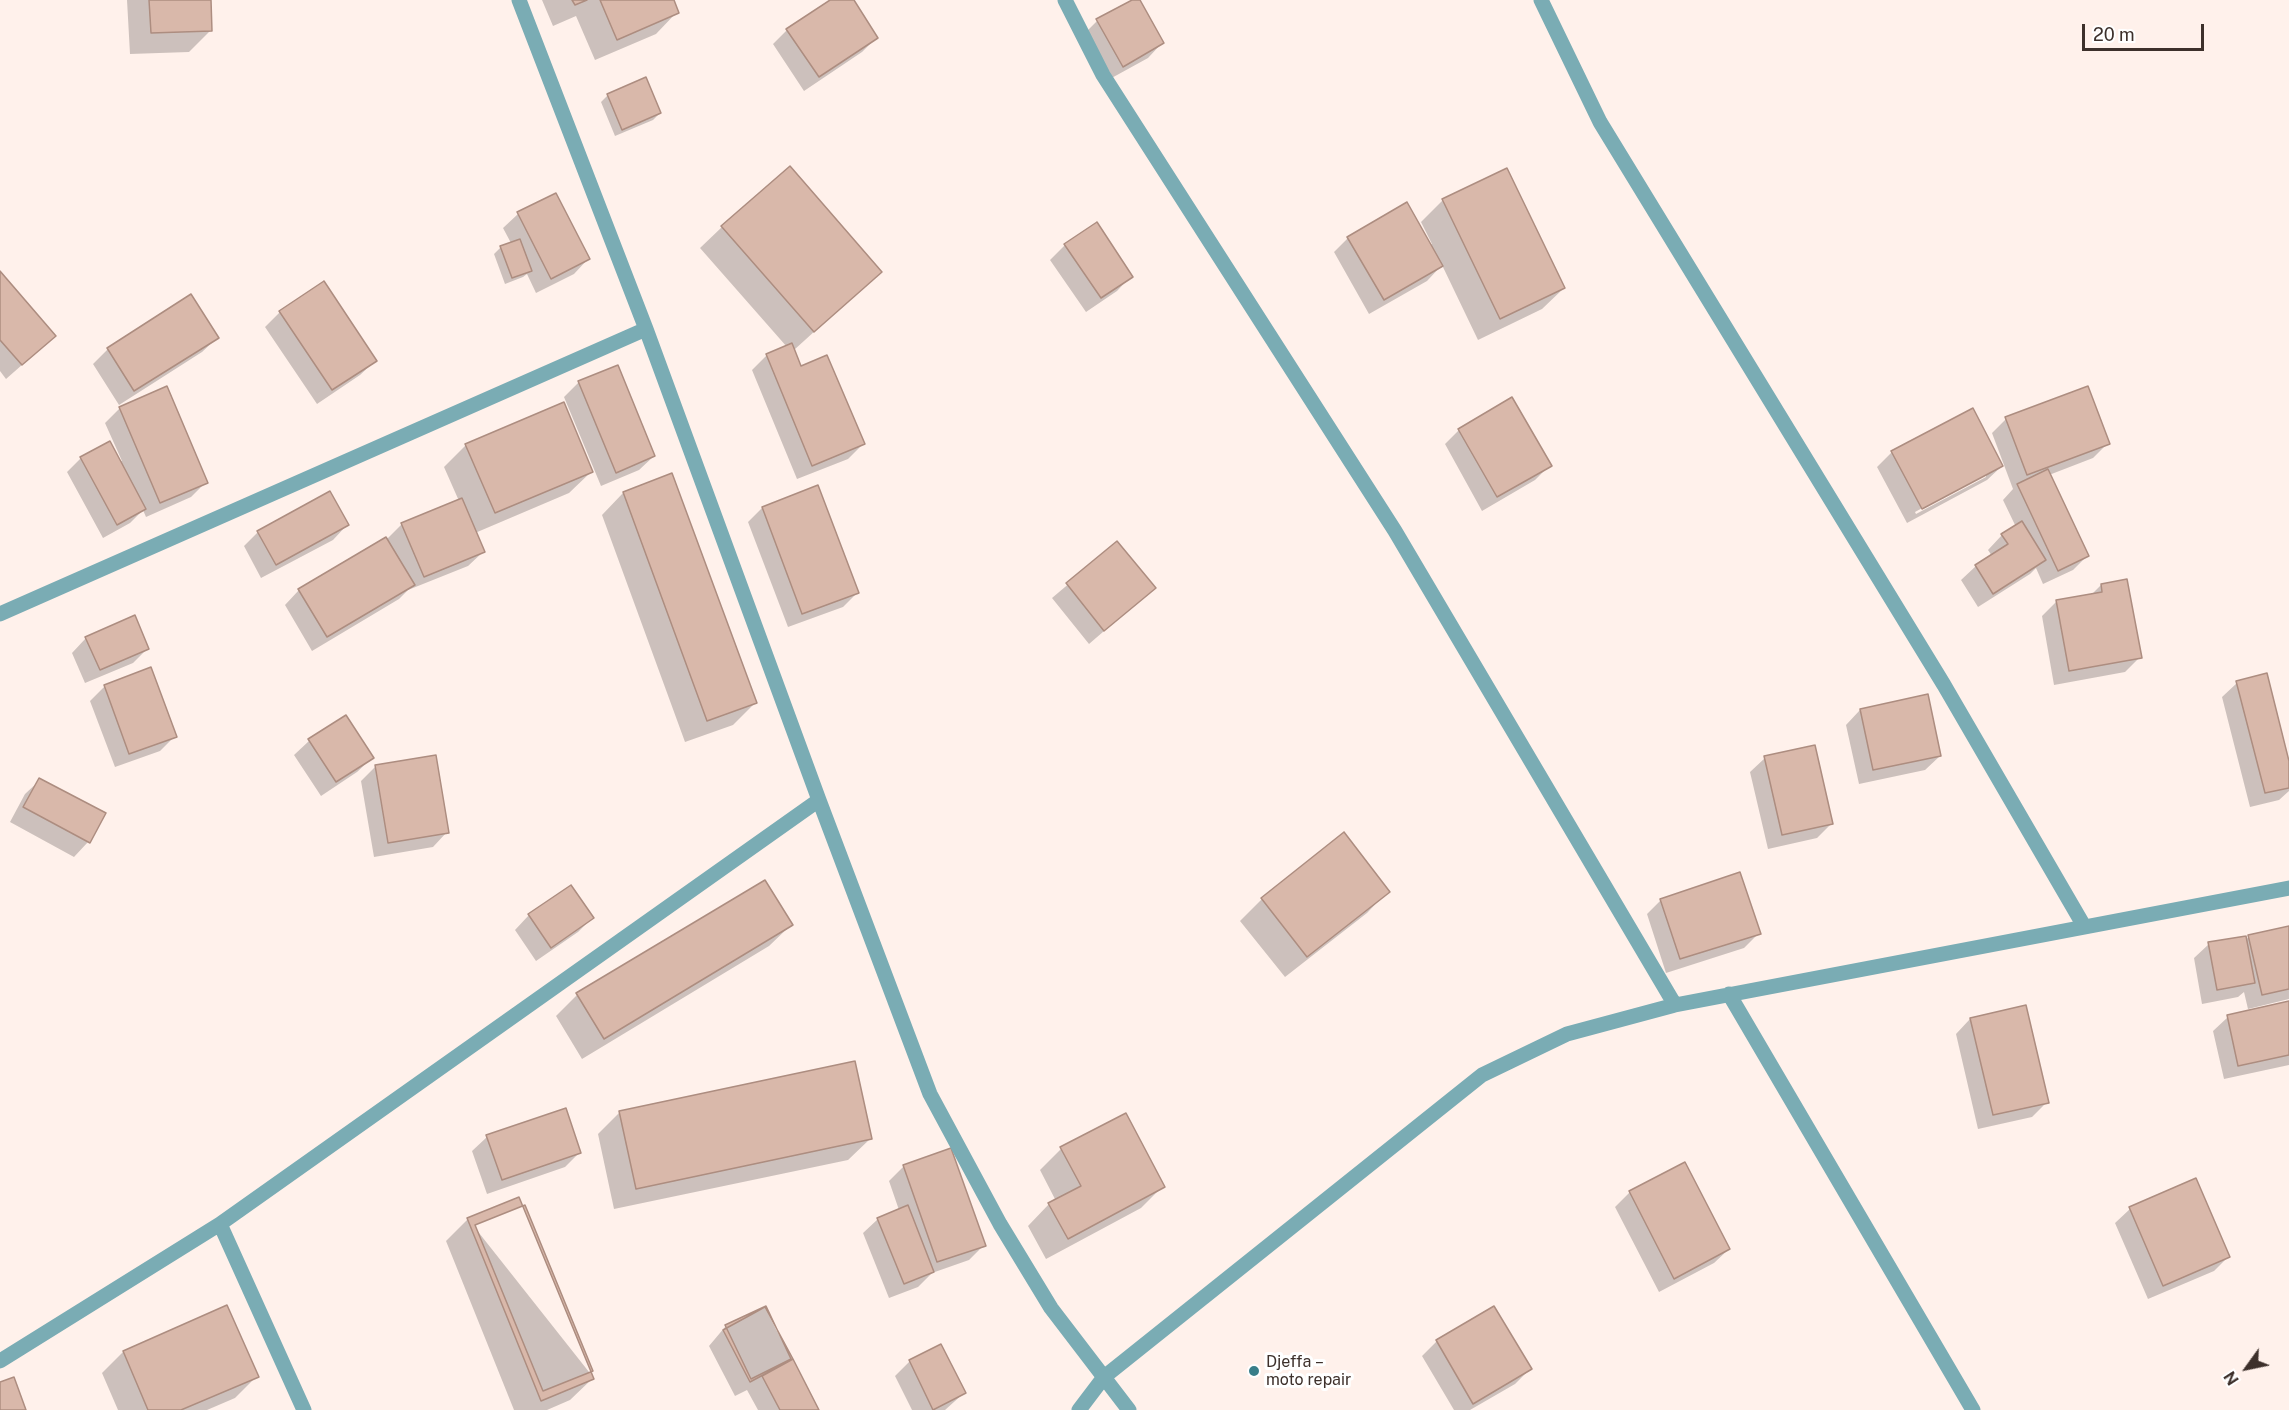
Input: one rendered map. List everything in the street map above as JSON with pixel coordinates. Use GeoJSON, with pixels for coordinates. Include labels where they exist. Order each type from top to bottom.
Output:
{"type":"FeatureCollection","features":[{"type":"Feature","properties":{"kind":"street"},"geometry":{"type":"LineString","coordinates":[[519,0],[646,329],[930,1094],[1000,1224],[1051,1308],[1129,1410]]}},
{"type":"Feature","properties":{"kind":"street"},"geometry":{"type":"LineString","coordinates":[[1065,0],[1102,75],[1395,531],[1675,1005]]}},
{"type":"Feature","properties":{"kind":"street"},"geometry":{"type":"LineString","coordinates":[[1541,0],[1600,122],[1944,685],[2084,926]]}},
{"type":"Feature","properties":{"kind":"street"},"geometry":{"type":"LineString","coordinates":[[0,614],[646,329]]}},
{"type":"Feature","properties":{"kind":"street"},"geometry":{"type":"LineString","coordinates":[[0,1361],[220,1224],[819,800]]}},
{"type":"Feature","properties":{"kind":"street"},"geometry":{"type":"LineString","coordinates":[[1079,1410],[1104,1377],[1482,1075],[1568,1034],[1675,1005],[1729,994],[2289,888]]}},
{"type":"Feature","properties":{"kind":"street"},"geometry":{"type":"LineString","coordinates":[[1729,994],[1973,1410]]}},
{"type":"Feature","properties":{"kind":"street"},"geometry":{"type":"LineString","coordinates":[[220,1224],[304,1410]]}},
{"type":"Feature","properties":{"kind":"building"},"geometry":{"type":"Polygon","coordinates":[[[149,0],[211,0],[212,31],[151,33],[149,0]]]}},
{"type":"Feature","properties":{"kind":"building"},"geometry":{"type":"Polygon","coordinates":[[[572,0],[587,0],[575,5],[572,0]]]}},
{"type":"Feature","properties":{"kind":"building"},"geometry":{"type":"Polygon","coordinates":[[[600,0],[674,0],[679,13],[617,40],[600,0]]]}},
{"type":"Feature","properties":{"kind":"building"},"geometry":{"type":"Polygon","coordinates":[[[830,0],[854,0],[878,38],[819,77],[786,29],[830,0]]]}},
{"type":"Feature","properties":{"kind":"building"},"geometry":{"type":"Polygon","coordinates":[[[1132,0],[1140,0],[1164,43],[1123,67],[1096,19],[1132,0]]]}},
{"type":"Feature","properties":{"kind":"building"},"geometry":{"type":"Polygon","coordinates":[[[646,77],[661,113],[622,130],[607,94],[646,77]]]}},
{"type":"Feature","properties":{"kind":"building"},"geometry":{"type":"Polygon","coordinates":[[[790,166],[882,272],[814,332],[721,226],[790,166]]]}},
{"type":"Feature","properties":{"kind":"building"},"geometry":{"type":"Polygon","coordinates":[[[1507,168],[1565,288],[1500,319],[1442,199],[1507,168]]]}},
{"type":"Feature","properties":{"kind":"building"},"geometry":{"type":"Polygon","coordinates":[[[556,193],[590,259],[551,279],[517,212],[556,193]]]}},
{"type":"Feature","properties":{"kind":"building"},"geometry":{"type":"Polygon","coordinates":[[[1407,202],[1443,266],[1384,300],[1347,237],[1407,202]]]}},
{"type":"Feature","properties":{"kind":"building"},"geometry":{"type":"Polygon","coordinates":[[[1097,222],[1133,277],[1101,298],[1064,244],[1097,222]]]}},
{"type":"Feature","properties":{"kind":"building"},"geometry":{"type":"Polygon","coordinates":[[[520,239],[532,271],[512,278],[500,246],[520,239]]]}},
{"type":"Feature","properties":{"kind":"building"},"geometry":{"type":"Polygon","coordinates":[[[0,271],[56,336],[22,365],[0,340],[0,271]]]}},
{"type":"Feature","properties":{"kind":"building"},"geometry":{"type":"Polygon","coordinates":[[[324,281],[377,361],[332,390],[279,311],[324,281]]]}},
{"type":"Feature","properties":{"kind":"building"},"geometry":{"type":"Polygon","coordinates":[[[191,294],[219,338],[134,391],[107,348],[191,294]]]}},
{"type":"Feature","properties":{"kind":"building"},"geometry":{"type":"Polygon","coordinates":[[[792,343],[801,366],[827,355],[865,444],[812,466],[766,354],[792,343]]]}},
{"type":"Feature","properties":{"kind":"building"},"geometry":{"type":"Polygon","coordinates":[[[618,365],[655,456],[616,473],[578,381],[618,365]]]}},
{"type":"Feature","properties":{"kind":"building"},"geometry":{"type":"Polygon","coordinates":[[[167,386],[208,483],[160,503],[119,407],[167,386]]]}},
{"type":"Feature","properties":{"kind":"building"},"geometry":{"type":"Polygon","coordinates":[[[2088,386],[2110,444],[2027,475],[2005,417],[2088,386]]]}},
{"type":"Feature","properties":{"kind":"building"},"geometry":{"type":"Polygon","coordinates":[[[1512,397],[1552,466],[1497,497],[1458,429],[1512,397]]]}},
{"type":"Feature","properties":{"kind":"building"},"geometry":{"type":"Polygon","coordinates":[[[564,402],[593,472],[495,513],[465,444],[564,402]]]}},
{"type":"Feature","properties":{"kind":"building"},"geometry":{"type":"Polygon","coordinates":[[[1973,408],[2003,466],[1922,509],[1891,451],[1973,408]]]}},
{"type":"Feature","properties":{"kind":"building"},"geometry":{"type":"Polygon","coordinates":[[[110,441],[146,509],[117,525],[80,457],[110,441]]]}},
{"type":"Feature","properties":{"kind":"building"},"geometry":{"type":"Polygon","coordinates":[[[2048,469],[2089,556],[2058,571],[2017,484],[2048,469]]]}},
{"type":"Feature","properties":{"kind":"building"},"geometry":{"type":"Polygon","coordinates":[[[672,473],[757,703],[707,721],[623,492],[672,473]]]}},
{"type":"Feature","properties":{"kind":"building"},"geometry":{"type":"Polygon","coordinates":[[[818,485],[859,593],[802,614],[762,507],[818,485]]]}},
{"type":"Feature","properties":{"kind":"building"},"geometry":{"type":"Polygon","coordinates":[[[330,491],[349,525],[276,565],[257,531],[330,491]]]}},
{"type":"Feature","properties":{"kind":"building"},"geometry":{"type":"Polygon","coordinates":[[[462,498],[485,552],[424,577],[401,523],[462,498]]]}},
{"type":"Feature","properties":{"kind":"building"},"geometry":{"type":"Polygon","coordinates":[[[2022,521],[2046,560],[1993,594],[1975,565],[2008,544],[2001,534],[2022,521]]]}},
{"type":"Feature","properties":{"kind":"building"},"geometry":{"type":"Polygon","coordinates":[[[386,537],[415,585],[327,637],[298,589],[386,537]]]}},
{"type":"Feature","properties":{"kind":"building"},"geometry":{"type":"Polygon","coordinates":[[[1117,541],[1156,588],[1104,631],[1066,583],[1117,541]]]}},
{"type":"Feature","properties":{"kind":"building"},"geometry":{"type":"Polygon","coordinates":[[[2127,579],[2142,658],[2069,671],[2056,600],[2102,592],[2101,584],[2127,579]]]}},
{"type":"Feature","properties":{"kind":"building"},"geometry":{"type":"Polygon","coordinates":[[[135,615],[149,649],[100,670],[85,637],[135,615]]]}},
{"type":"Feature","properties":{"kind":"building"},"geometry":{"type":"Polygon","coordinates":[[[151,667],[177,737],[129,754],[104,685],[151,667]]]}},
{"type":"Feature","properties":{"kind":"building"},"geometry":{"type":"Polygon","coordinates":[[[2267,673],[2289,761],[2289,788],[2265,793],[2236,681],[2267,673]]]}},
{"type":"Feature","properties":{"kind":"building"},"geometry":{"type":"Polygon","coordinates":[[[1928,694],[1941,756],[1873,770],[1860,709],[1928,694]]]}},
{"type":"Feature","properties":{"kind":"building"},"geometry":{"type":"Polygon","coordinates":[[[346,715],[374,758],[336,782],[308,739],[346,715]]]}},
{"type":"Feature","properties":{"kind":"building"},"geometry":{"type":"Polygon","coordinates":[[[1815,745],[1833,824],[1782,835],[1764,756],[1815,745]]]}},
{"type":"Feature","properties":{"kind":"building"},"geometry":{"type":"Polygon","coordinates":[[[436,755],[449,833],[388,843],[375,765],[436,755]]]}},
{"type":"Feature","properties":{"kind":"building"},"geometry":{"type":"Polygon","coordinates":[[[39,778],[106,813],[90,843],[23,807],[39,778]]]}},
{"type":"Feature","properties":{"kind":"building"},"geometry":{"type":"Polygon","coordinates":[[[1344,832],[1390,892],[1307,957],[1261,898],[1344,832]]]}},
{"type":"Feature","properties":{"kind":"building"},"geometry":{"type":"Polygon","coordinates":[[[1740,872],[1761,934],[1680,959],[1660,899],[1740,872]]]}},
{"type":"Feature","properties":{"kind":"building"},"geometry":{"type":"Polygon","coordinates":[[[765,880],[793,925],[604,1039],[576,993],[765,880]]]}},
{"type":"Feature","properties":{"kind":"building"},"geometry":{"type":"Polygon","coordinates":[[[571,885],[594,918],[551,948],[528,914],[571,885]]]}},
{"type":"Feature","properties":{"kind":"building"},"geometry":{"type":"Polygon","coordinates":[[[2289,926],[2289,989],[2262,995],[2248,935],[2289,926]]]}},
{"type":"Feature","properties":{"kind":"building"},"geometry":{"type":"Polygon","coordinates":[[[2246,936],[2255,983],[2217,990],[2208,942],[2246,936]]]}},
{"type":"Feature","properties":{"kind":"building"},"geometry":{"type":"Polygon","coordinates":[[[2289,1001],[2289,1055],[2238,1066],[2227,1015],[2289,1001]]]}},
{"type":"Feature","properties":{"kind":"building"},"geometry":{"type":"Polygon","coordinates":[[[2026,1005],[2049,1103],[1993,1115],[1970,1018],[2026,1005]]]}},
{"type":"Feature","properties":{"kind":"building"},"geometry":{"type":"Polygon","coordinates":[[[855,1061],[872,1139],[636,1189],[619,1111],[855,1061]]]}},
{"type":"Feature","properties":{"kind":"building"},"geometry":{"type":"Polygon","coordinates":[[[566,1108],[581,1153],[502,1180],[486,1135],[566,1108]]]}},
{"type":"Feature","properties":{"kind":"building"},"geometry":{"type":"Polygon","coordinates":[[[1126,1113],[1165,1187],[1068,1239],[1048,1203],[1081,1186],[1060,1147],[1126,1113]]]}},
{"type":"Feature","properties":{"kind":"building"},"geometry":{"type":"Polygon","coordinates":[[[951,1148],[986,1246],[937,1262],[903,1165],[951,1148]]]}},
{"type":"Feature","properties":{"kind":"building"},"geometry":{"type":"Polygon","coordinates":[[[1685,1162],[1730,1249],[1674,1279],[1629,1191],[1685,1162]]]}},
{"type":"Feature","properties":{"kind":"building"},"geometry":{"type":"Polygon","coordinates":[[[2196,1178],[2230,1257],[2163,1286],[2129,1207],[2196,1178]]]}},
{"type":"Feature","properties":{"kind":"building"},"geometry":{"type":"Polygon","coordinates":[[[519,1197],[594,1379],[541,1401],[467,1218],[519,1197]]]}},
{"type":"Feature","properties":{"kind":"building"},"geometry":{"type":"Polygon","coordinates":[[[525,1205],[593,1371],[543,1391],[475,1225],[525,1205]]]}},
{"type":"Feature","properties":{"kind":"building"},"geometry":{"type":"Polygon","coordinates":[[[908,1205],[934,1272],[904,1284],[877,1218],[908,1205]]]}},
{"type":"Feature","properties":{"kind":"building"},"geometry":{"type":"Polygon","coordinates":[[[227,1305],[259,1377],[181,1410],[148,1410],[123,1351],[227,1305]]]}},
{"type":"Feature","properties":{"kind":"building"},"geometry":{"type":"Polygon","coordinates":[[[766,1306],[791,1359],[751,1379],[725,1325],[766,1306]]]}},
{"type":"Feature","properties":{"kind":"building"},"geometry":{"type":"Polygon","coordinates":[[[1494,1306],[1532,1369],[1473,1404],[1436,1340],[1494,1306]]]}},
{"type":"Feature","properties":{"kind":"building"},"geometry":{"type":"Polygon","coordinates":[[[765,1307],[793,1359],[750,1382],[723,1330],[765,1307]]]}},
{"type":"Feature","properties":{"kind":"building"},"geometry":{"type":"Polygon","coordinates":[[[941,1344],[966,1393],[933,1410],[909,1360],[941,1344]]]}},
{"type":"Feature","properties":{"kind":"building"},"geometry":{"type":"Polygon","coordinates":[[[793,1359],[819,1410],[780,1410],[762,1376],[793,1359]]]}},
{"type":"Feature","properties":{"kind":"building"},"geometry":{"type":"Polygon","coordinates":[[[14,1377],[26,1410],[0,1410],[0,1382],[14,1377]]]}},
{"type":"Feature","properties":{"kind":"place","name":"Djeffa – moto repair"},"geometry":{"type":"Point","coordinates":[1254,1371]}}]}
